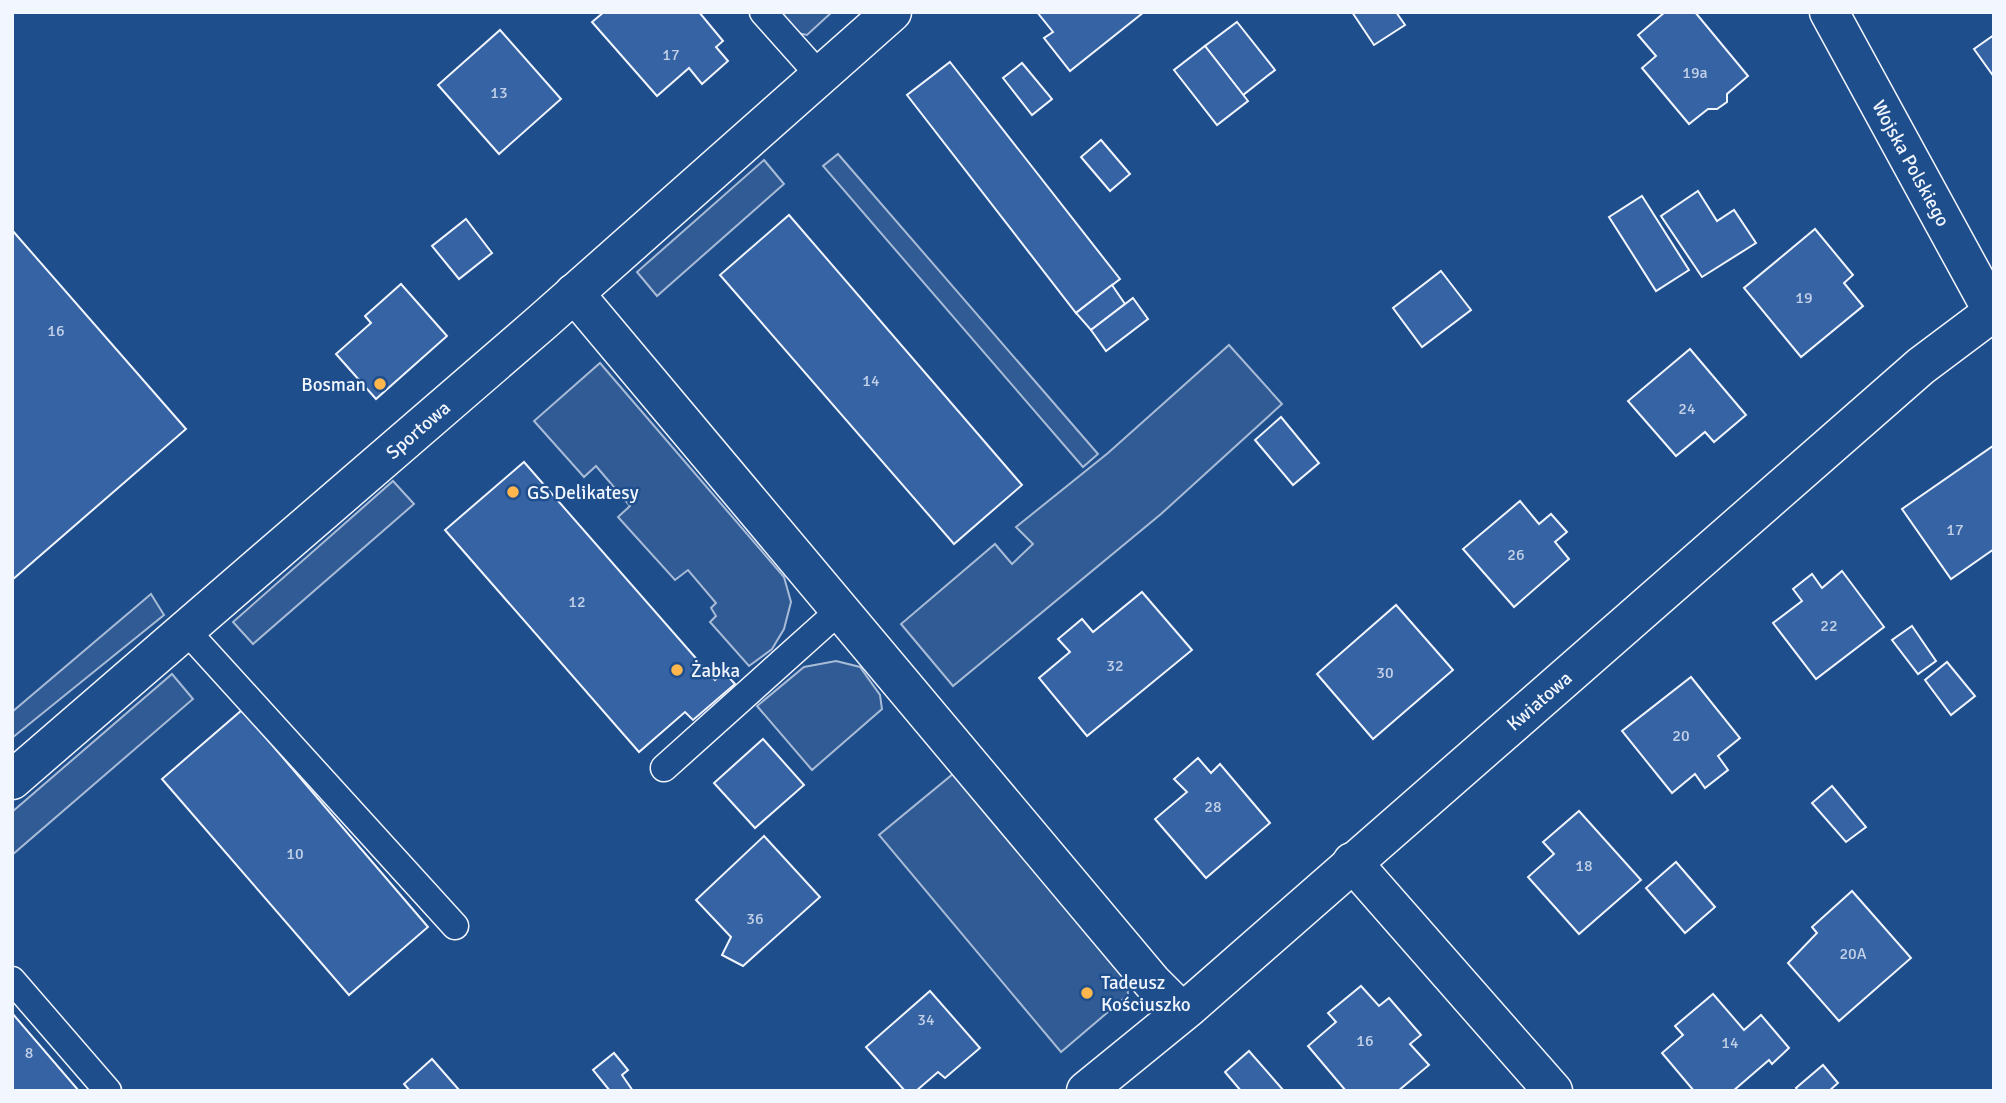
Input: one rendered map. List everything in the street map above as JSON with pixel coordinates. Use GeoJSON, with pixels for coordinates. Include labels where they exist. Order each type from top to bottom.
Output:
{"type":"FeatureCollection","features":[{"type":"Feature","properties":{"kind":"street","name":"Sportowa"},"geometry":{"type":"LineString","coordinates":[[12,780],[574,293],[892,12]]}},
{"type":"Feature","properties":{"kind":"street","name":"Wojska Polskiego"},"geometry":{"type":"LineString","coordinates":[[1829,12],[1993,313]]}},
{"type":"Feature","properties":{"kind":"street"},"geometry":{"type":"LineString","coordinates":[[574,293],[1152,982],[1182,1012]]}},
{"type":"Feature","properties":{"kind":"street","name":"Kwiatowa"},"geometry":{"type":"LineString","coordinates":[[1086,1091],[1182,1012],[1921,366],[1993,313]]}},
{"type":"Feature","properties":{"kind":"street"},"geometry":{"type":"LineString","coordinates":[[1352,862],[1553,1091]]}},
{"type":"Feature","properties":{"kind":"lane"},"geometry":{"type":"LineString","coordinates":[[763,12],[820,76]]}},
{"type":"Feature","properties":{"kind":"lane"},"geometry":{"type":"LineString","coordinates":[[664,768],[839,611]]}},
{"type":"Feature","properties":{"kind":"lane"},"geometry":{"type":"LineString","coordinates":[[185,629],[455,926]]}},
{"type":"Feature","properties":{"kind":"lane"},"geometry":{"type":"LineString","coordinates":[[12,980],[108,1091]]}},
{"type":"Feature","properties":{"kind":"shaded area"},"geometry":{"type":"Polygon","coordinates":[[[771,12],[832,12],[807,35],[787,31],[771,12]]]}},
{"type":"Feature","properties":{"kind":"shaded area"},"geometry":{"type":"Polygon","coordinates":[[[838,154],[1098,454],[1083,467],[823,166],[838,154]]]}},
{"type":"Feature","properties":{"kind":"shaded area"},"geometry":{"type":"Polygon","coordinates":[[[764,160],[784,184],[657,296],[637,272],[764,160]]]}},
{"type":"Feature","properties":{"kind":"shaded area"},"geometry":{"type":"Polygon","coordinates":[[[1229,345],[1282,404],[1161,514],[953,686],[901,624],[995,544],[1012,564],[1033,544],[1016,527],[1108,453],[1229,345]]]}},
{"type":"Feature","properties":{"kind":"shaded area"},"geometry":{"type":"Polygon","coordinates":[[[600,363],[784,577],[791,602],[784,629],[772,649],[749,666],[710,622],[716,616],[711,608],[716,603],[688,570],[675,580],[618,517],[630,506],[596,466],[584,477],[534,421],[600,363]]]}},
{"type":"Feature","properties":{"kind":"shaded area"},"geometry":{"type":"Polygon","coordinates":[[[393,481],[414,504],[253,644],[233,622],[393,481]]]}},
{"type":"Feature","properties":{"kind":"shaded area"},"geometry":{"type":"Polygon","coordinates":[[[151,594],[164,615],[12,738],[12,712],[151,594]]]}},
{"type":"Feature","properties":{"kind":"shaded area"},"geometry":{"type":"Polygon","coordinates":[[[836,661],[860,667],[880,695],[882,709],[812,770],[757,706],[804,667],[836,661]]]}},
{"type":"Feature","properties":{"kind":"shaded area"},"geometry":{"type":"Polygon","coordinates":[[[172,674],[193,699],[12,855],[12,812],[172,674]]]}},
{"type":"Feature","properties":{"kind":"shaded area"},"geometry":{"type":"Polygon","coordinates":[[[953,774],[1127,981],[1128,995],[1061,1052],[879,835],[953,774]]]}},
{"type":"Feature","properties":{"kind":"building"},"geometry":{"type":"Polygon","coordinates":[[[604,12],[699,12],[723,41],[716,47],[728,61],[702,84],[689,68],[657,96],[592,22],[604,12]]]}},
{"type":"Feature","properties":{"kind":"building"},"geometry":{"type":"Polygon","coordinates":[[[1037,12],[1144,12],[1070,71],[1044,38],[1053,32],[1037,12]]]}},
{"type":"Feature","properties":{"kind":"building"},"geometry":{"type":"Polygon","coordinates":[[[1352,12],[1396,12],[1405,25],[1374,45],[1352,12]]]}},
{"type":"Feature","properties":{"kind":"building"},"geometry":{"type":"Polygon","coordinates":[[[1665,12],[1695,12],[1748,76],[1727,94],[1727,102],[1717,109],[1708,109],[1689,124],[1642,68],[1656,56],[1638,35],[1665,12]]]}},
{"type":"Feature","properties":{"kind":"building"},"geometry":{"type":"Polygon","coordinates":[[[1237,22],[1275,70],[1243,95],[1205,46],[1237,22]]]}},
{"type":"Feature","properties":{"kind":"building"},"geometry":{"type":"Polygon","coordinates":[[[500,30],[561,99],[499,154],[438,85],[500,30]]]}},
{"type":"Feature","properties":{"kind":"building"},"geometry":{"type":"Polygon","coordinates":[[[1994,35],[1994,77],[1974,49],[1994,35]]]}},
{"type":"Feature","properties":{"kind":"building"},"geometry":{"type":"Polygon","coordinates":[[[1205,46],[1248,101],[1217,125],[1174,70],[1205,46]]]}},
{"type":"Feature","properties":{"kind":"building"},"geometry":{"type":"Polygon","coordinates":[[[950,62],[1120,279],[1076,313],[907,95],[950,62]]]}},
{"type":"Feature","properties":{"kind":"building"},"geometry":{"type":"Polygon","coordinates":[[[1022,63],[1052,99],[1032,115],[1003,78],[1022,63]]]}},
{"type":"Feature","properties":{"kind":"building"},"geometry":{"type":"Polygon","coordinates":[[[1101,140],[1130,174],[1110,191],[1081,157],[1101,140]]]}},
{"type":"Feature","properties":{"kind":"building"},"geometry":{"type":"Polygon","coordinates":[[[1698,191],[1717,221],[1734,210],[1756,243],[1702,277],[1661,216],[1698,191]]]}},
{"type":"Feature","properties":{"kind":"building"},"geometry":{"type":"Polygon","coordinates":[[[1642,196],[1689,270],[1656,291],[1609,217],[1642,196]]]}},
{"type":"Feature","properties":{"kind":"building"},"geometry":{"type":"Polygon","coordinates":[[[789,215],[1022,485],[954,544],[720,275],[789,215]]]}},
{"type":"Feature","properties":{"kind":"building"},"geometry":{"type":"Polygon","coordinates":[[[466,219],[492,253],[459,279],[432,246],[466,219]]]}},
{"type":"Feature","properties":{"kind":"building"},"geometry":{"type":"Polygon","coordinates":[[[1815,229],[1853,275],[1844,283],[1863,306],[1801,357],[1744,288],[1815,229]]]}},
{"type":"Feature","properties":{"kind":"building"},"geometry":{"type":"Polygon","coordinates":[[[12,230],[186,429],[12,580],[12,230]]]}},
{"type":"Feature","properties":{"kind":"building"},"geometry":{"type":"Polygon","coordinates":[[[1441,271],[1471,310],[1422,347],[1393,308],[1441,271]]]}},
{"type":"Feature","properties":{"kind":"building"},"geometry":{"type":"Polygon","coordinates":[[[401,284],[447,336],[376,399],[336,354],[371,323],[365,316],[401,284]]]}},
{"type":"Feature","properties":{"kind":"building"},"geometry":{"type":"Polygon","coordinates":[[[1112,285],[1125,304],[1091,330],[1076,313],[1112,285]]]}},
{"type":"Feature","properties":{"kind":"building"},"geometry":{"type":"Polygon","coordinates":[[[1133,298],[1148,319],[1106,351],[1091,330],[1133,298]]]}},
{"type":"Feature","properties":{"kind":"building"},"geometry":{"type":"Polygon","coordinates":[[[1690,349],[1746,415],[1714,442],[1705,432],[1676,456],[1628,401],[1690,349]]]}},
{"type":"Feature","properties":{"kind":"building"},"geometry":{"type":"Polygon","coordinates":[[[1281,417],[1319,463],[1293,485],[1255,440],[1281,417]]]}},
{"type":"Feature","properties":{"kind":"building"},"geometry":{"type":"Polygon","coordinates":[[[1993,446],[1994,549],[1951,579],[1902,509],[1993,446]]]}},
{"type":"Feature","properties":{"kind":"building"},"geometry":{"type":"Polygon","coordinates":[[[524,462],[715,680],[724,672],[735,684],[693,720],[685,712],[639,752],[445,530],[524,462]]]}},
{"type":"Feature","properties":{"kind":"building"},"geometry":{"type":"Polygon","coordinates":[[[1520,501],[1539,524],[1551,514],[1567,532],[1555,542],[1569,559],[1514,607],[1463,549],[1520,501]]]}},
{"type":"Feature","properties":{"kind":"building"},"geometry":{"type":"Polygon","coordinates":[[[1842,571],[1884,627],[1816,679],[1773,623],[1802,601],[1793,589],[1812,574],[1822,588],[1842,571]]]}},
{"type":"Feature","properties":{"kind":"building"},"geometry":{"type":"Polygon","coordinates":[[[1142,592],[1192,650],[1087,736],[1039,678],[1070,652],[1058,639],[1082,619],[1093,632],[1142,592]]]}},
{"type":"Feature","properties":{"kind":"building"},"geometry":{"type":"Polygon","coordinates":[[[1396,605],[1453,670],[1373,739],[1317,674],[1396,605]]]}},
{"type":"Feature","properties":{"kind":"building"},"geometry":{"type":"Polygon","coordinates":[[[1912,626],[1936,661],[1918,674],[1892,640],[1912,626]]]}},
{"type":"Feature","properties":{"kind":"building"},"geometry":{"type":"Polygon","coordinates":[[[1947,662],[1975,696],[1951,715],[1925,680],[1947,662]]]}},
{"type":"Feature","properties":{"kind":"building"},"geometry":{"type":"Polygon","coordinates":[[[1691,677],[1740,738],[1718,756],[1728,770],[1705,788],[1695,774],[1672,793],[1622,731],[1691,677]]]}},
{"type":"Feature","properties":{"kind":"building"},"geometry":{"type":"Polygon","coordinates":[[[242,710],[428,927],[349,995],[162,779],[242,710]]]}},
{"type":"Feature","properties":{"kind":"building"},"geometry":{"type":"Polygon","coordinates":[[[763,739],[804,785],[755,828],[714,783],[763,739]]]}},
{"type":"Feature","properties":{"kind":"building"},"geometry":{"type":"Polygon","coordinates":[[[1198,758],[1211,773],[1220,764],[1270,823],[1206,878],[1155,819],[1187,792],[1174,779],[1198,758]]]}},
{"type":"Feature","properties":{"kind":"building"},"geometry":{"type":"Polygon","coordinates":[[[1832,786],[1866,827],[1846,842],[1812,803],[1832,786]]]}},
{"type":"Feature","properties":{"kind":"building"},"geometry":{"type":"Polygon","coordinates":[[[1579,811],[1641,880],[1579,934],[1528,877],[1554,854],[1543,842],[1579,811]]]}},
{"type":"Feature","properties":{"kind":"building"},"geometry":{"type":"Polygon","coordinates":[[[764,836],[820,897],[743,966],[722,955],[731,937],[696,900],[764,836]]]}},
{"type":"Feature","properties":{"kind":"building"},"geometry":{"type":"Polygon","coordinates":[[[1676,862],[1715,907],[1685,933],[1646,888],[1676,862]]]}},
{"type":"Feature","properties":{"kind":"building"},"geometry":{"type":"Polygon","coordinates":[[[1852,891],[1911,958],[1839,1021],[1788,963],[1817,933],[1812,927],[1852,891]]]}},
{"type":"Feature","properties":{"kind":"building"},"geometry":{"type":"Polygon","coordinates":[[[1361,986],[1379,1006],[1389,998],[1421,1035],[1410,1044],[1429,1065],[1398,1091],[1346,1091],[1308,1046],[1336,1022],[1328,1013],[1361,986]]]}},
{"type":"Feature","properties":{"kind":"building"},"geometry":{"type":"Polygon","coordinates":[[[930,991],[980,1048],[945,1078],[938,1072],[916,1091],[905,1091],[866,1047],[930,991]]]}},
{"type":"Feature","properties":{"kind":"building"},"geometry":{"type":"Polygon","coordinates":[[[1713,994],[1744,1030],[1761,1015],[1789,1048],[1772,1064],[1769,1060],[1733,1091],[1694,1091],[1662,1053],[1683,1035],[1675,1026],[1713,994]]]}},
{"type":"Feature","properties":{"kind":"building"},"geometry":{"type":"Polygon","coordinates":[[[12,1013],[79,1091],[12,1091],[12,1013]]]}},
{"type":"Feature","properties":{"kind":"building"},"geometry":{"type":"Polygon","coordinates":[[[1249,1051],[1284,1091],[1241,1091],[1225,1072],[1249,1051]]]}},
{"type":"Feature","properties":{"kind":"building"},"geometry":{"type":"Polygon","coordinates":[[[614,1053],[628,1070],[622,1075],[633,1091],[610,1091],[593,1070],[614,1053]]]}},
{"type":"Feature","properties":{"kind":"building"},"geometry":{"type":"Polygon","coordinates":[[[432,1059],[460,1091],[410,1091],[404,1084],[432,1059]]]}},
{"type":"Feature","properties":{"kind":"building"},"geometry":{"type":"Polygon","coordinates":[[[1823,1065],[1838,1083],[1829,1091],[1798,1091],[1796,1088],[1823,1065]]]}},
{"type":"Feature","properties":{"kind":"place","name":"Bosman"},"geometry":{"type":"Point","coordinates":[380,384]}},
{"type":"Feature","properties":{"kind":"place","name":"GS Delikatesy"},"geometry":{"type":"Point","coordinates":[513,492]}},
{"type":"Feature","properties":{"kind":"place","name":"Żabka"},"geometry":{"type":"Point","coordinates":[677,670]}},
{"type":"Feature","properties":{"kind":"place","name":"Tadeusz Kościuszko"},"geometry":{"type":"Point","coordinates":[1087,993]}}]}
